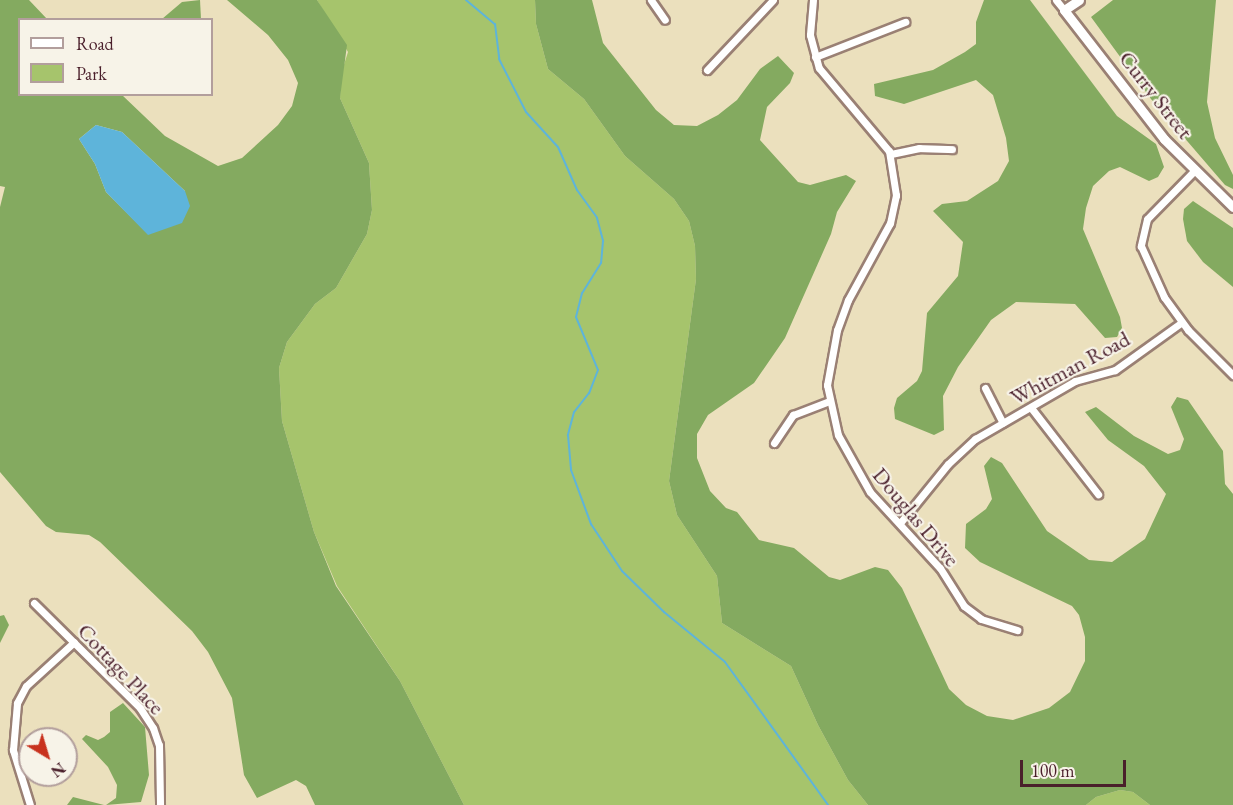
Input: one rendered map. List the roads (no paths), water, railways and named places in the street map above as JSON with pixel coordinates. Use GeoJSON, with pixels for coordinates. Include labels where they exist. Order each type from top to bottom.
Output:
{"type":"FeatureCollection","features":[{"type":"Feature","properties":{"kind":"street"},"geometry":{"type":"LineString","coordinates":[[651,0],[665,20]]}},
{"type":"Feature","properties":{"kind":"street"},"geometry":{"type":"LineString","coordinates":[[706,70],[773,0]]}},
{"type":"Feature","properties":{"kind":"street"},"geometry":{"type":"LineString","coordinates":[[812,0],[810,35],[815,57],[833,88],[891,154],[919,148],[952,149]]}},
{"type":"Feature","properties":{"kind":"street","name":"Curry Street"},"geometry":{"type":"LineString","coordinates":[[1056,0],[1164,139],[1233,207]]}},
{"type":"Feature","properties":{"kind":"street"},"geometry":{"type":"LineString","coordinates":[[1064,10],[1079,0]]}},
{"type":"Feature","properties":{"kind":"street"},"geometry":{"type":"LineString","coordinates":[[815,57],[905,22]]}},
{"type":"Feature","properties":{"kind":"street","name":"Douglas Drive"},"geometry":{"type":"LineString","coordinates":[[891,154],[896,207],[848,300],[837,330],[827,385],[838,435],[858,476],[940,568],[952,592],[972,613],[1017,630]]}},
{"type":"Feature","properties":{"kind":"street"},"geometry":{"type":"LineString","coordinates":[[1194,171],[1147,219],[1141,242],[1152,276],[1182,322],[1233,375]]}},
{"type":"Feature","properties":{"kind":"street","name":"Whitman Road"},"geometry":{"type":"LineString","coordinates":[[900,523],[948,465],[975,439],[1032,409],[1075,381],[1115,370],[1182,322]]}},
{"type":"Feature","properties":{"kind":"street"},"geometry":{"type":"LineString","coordinates":[[985,388],[1003,423]]}},
{"type":"Feature","properties":{"kind":"street"},"geometry":{"type":"LineString","coordinates":[[774,444],[793,415],[830,400]]}},
{"type":"Feature","properties":{"kind":"street"},"geometry":{"type":"LineString","coordinates":[[1032,409],[1098,494]]}},
{"type":"Feature","properties":{"kind":"street","name":"Cottage Place"},"geometry":{"type":"LineString","coordinates":[[34,603],[140,708],[153,728],[159,746],[160,805]]}},
{"type":"Feature","properties":{"kind":"street"},"geometry":{"type":"LineString","coordinates":[[30,805],[13,750],[17,703],[26,686],[74,642]]}},
{"type":"Feature","properties":{"kind":"water"},"geometry":{"type":"Polygon","coordinates":[[[96,125],[122,132],[185,191],[190,206],[182,223],[148,235],[106,192],[95,164],[79,139],[96,125]]]}},
{"type":"Feature","properties":{"kind":"waterway"},"geometry":{"type":"LineString","coordinates":[[466,0],[495,24],[499,59],[526,112],[558,147],[577,190],[597,218],[603,241],[601,263],[582,293],[576,317],[598,370],[589,393],[574,412],[568,435],[571,470],[591,524],[622,571],[664,612],[725,662],[828,805]]}}]}
